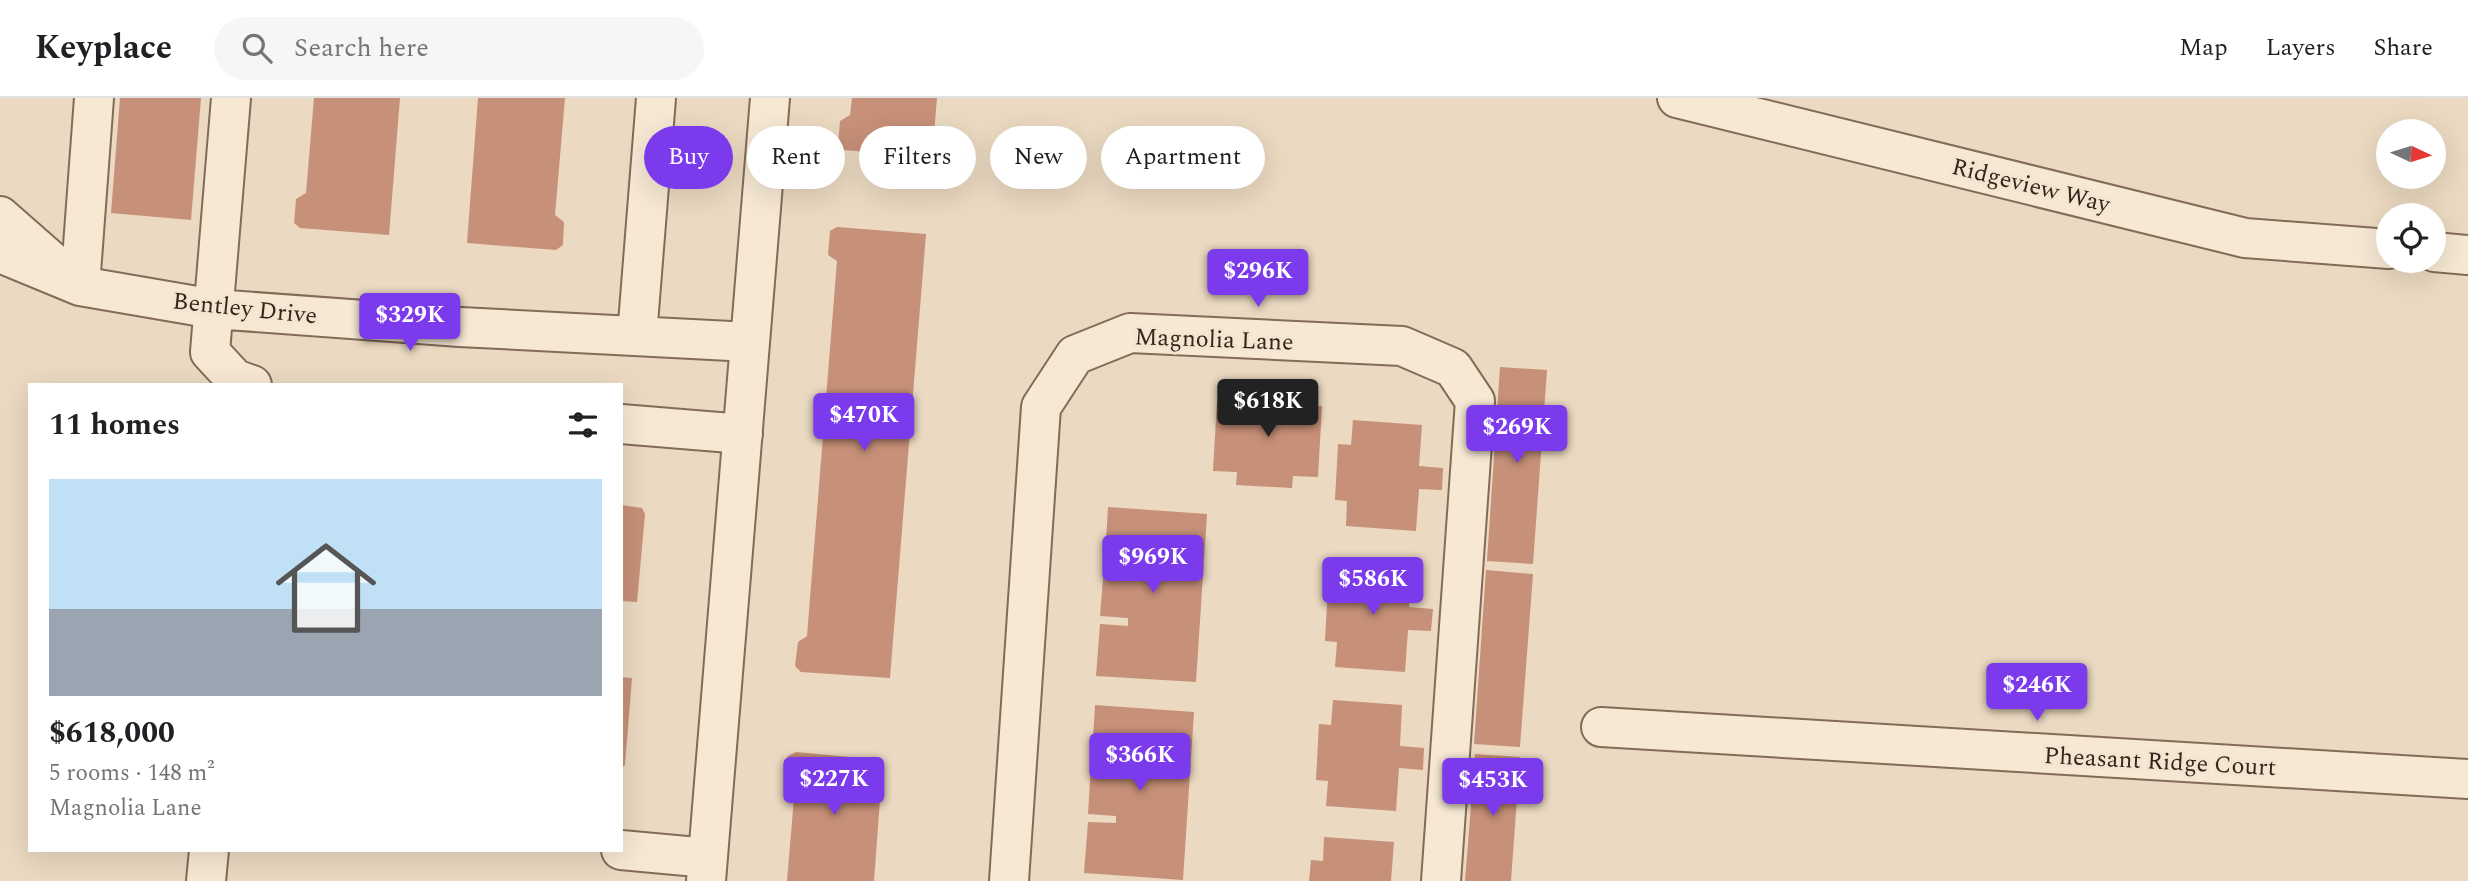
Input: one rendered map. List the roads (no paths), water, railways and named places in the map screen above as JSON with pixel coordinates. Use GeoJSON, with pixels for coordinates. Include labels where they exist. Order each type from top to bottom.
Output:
{"type":"FeatureCollection","features":[{"type":"Feature","properties":{"kind":"street"},"geometry":{"type":"LineString","coordinates":[[79,286],[94,98]]}},
{"type":"Feature","properties":{"kind":"street"},"geometry":{"type":"LineString","coordinates":[[231,98],[210,352],[235,379],[246,383]]}},
{"type":"Feature","properties":{"kind":"street"},"geometry":{"type":"LineString","coordinates":[[637,336],[656,98]]}},
{"type":"Feature","properties":{"kind":"street"},"geometry":{"type":"LineString","coordinates":[[623,850],[707,869],[770,98]]}},
{"type":"Feature","properties":{"kind":"street","name":"Ridgeview Way"},"geometry":{"type":"LineString","coordinates":[[1677,98],[2245,238],[2376,248]]}},
{"type":"Feature","properties":{"kind":"street"},"geometry":{"type":"LineString","coordinates":[[0,216],[79,286]]}},
{"type":"Feature","properties":{"kind":"street","name":"Bentley Drive"},"geometry":{"type":"LineString","coordinates":[[0,253],[79,286],[214,309],[750,342]]}},
{"type":"Feature","properties":{"kind":"street"},"geometry":{"type":"LineString","coordinates":[[2446,253],[2468,255]]}},
{"type":"Feature","properties":{"kind":"street","name":"Magnolia Lane"},"geometry":{"type":"LineString","coordinates":[[1009,881],[1041,408],[1075,355],[1130,333],[1402,346],[1453,368],[1475,401],[1441,881]]}},
{"type":"Feature","properties":{"kind":"street"},"geometry":{"type":"LineString","coordinates":[[623,424],[743,434]]}},
{"type":"Feature","properties":{"kind":"street","name":"Pheasant Ridge Court"},"geometry":{"type":"LineString","coordinates":[[1601,727],[2468,779]]}},
{"type":"Feature","properties":{"kind":"street"},"geometry":{"type":"LineString","coordinates":[[206,881],[209,852]]}}]}
